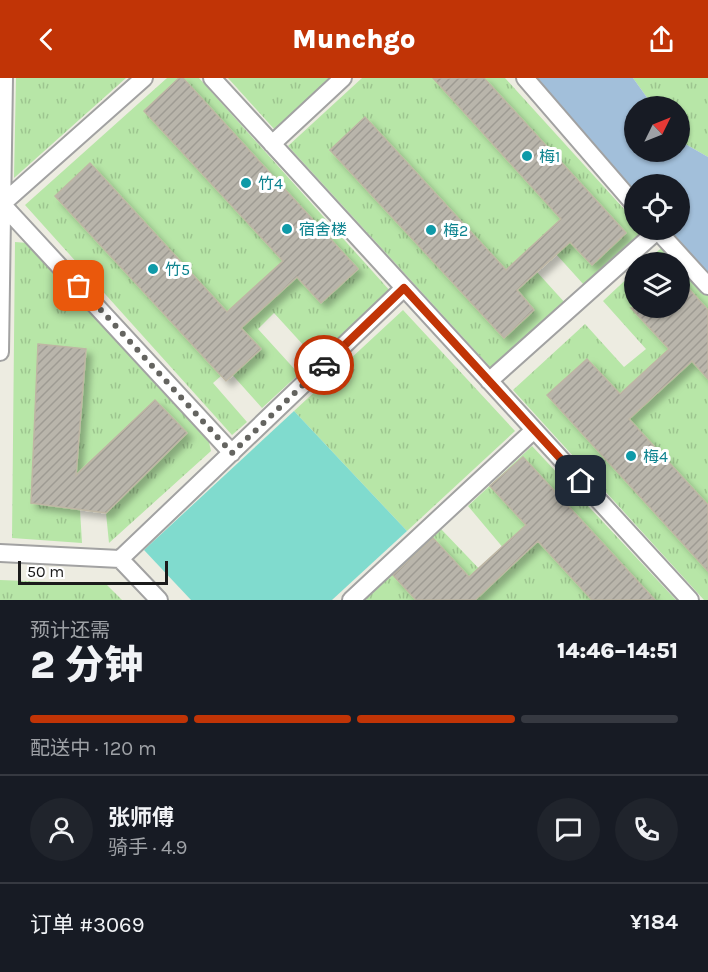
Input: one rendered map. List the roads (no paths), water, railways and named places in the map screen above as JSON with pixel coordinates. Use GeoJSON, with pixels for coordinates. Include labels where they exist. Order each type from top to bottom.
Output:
{"type":"FeatureCollection","features":[{"type":"Feature","properties":{"kind":"street"},"geometry":{"type":"LineString","coordinates":[[0,352],[4,78]]}},
{"type":"Feature","properties":{"kind":"street"},"geometry":{"type":"LineString","coordinates":[[2,204],[144,78]]}},
{"type":"Feature","properties":{"kind":"street"},"geometry":{"type":"LineString","coordinates":[[212,78],[690,600]]}},
{"type":"Feature","properties":{"kind":"street"},"geometry":{"type":"LineString","coordinates":[[272,144],[343,78]]}},
{"type":"Feature","properties":{"kind":"street"},"geometry":{"type":"LineString","coordinates":[[525,78],[624,192]]}},
{"type":"Feature","properties":{"kind":"street"},"geometry":{"type":"LineString","coordinates":[[2,204],[232,453]]}},
{"type":"Feature","properties":{"kind":"street"},"geometry":{"type":"LineString","coordinates":[[489,381],[646,240]]}},
{"type":"Feature","properties":{"kind":"street"},"geometry":{"type":"LineString","coordinates":[[666,240],[708,286]]}},
{"type":"Feature","properties":{"kind":"street"},"geometry":{"type":"LineString","coordinates":[[120,559],[404,288]]}},
{"type":"Feature","properties":{"kind":"street"},"geometry":{"type":"LineString","coordinates":[[351,600],[534,430]]}},
{"type":"Feature","properties":{"kind":"street"},"geometry":{"type":"LineString","coordinates":[[0,553],[120,559],[159,600]]}},
{"type":"Feature","properties":{"kind":"place","name":"梅1"},"geometry":{"type":"Point","coordinates":[527,156]}},
{"type":"Feature","properties":{"kind":"place","name":"竹4"},"geometry":{"type":"Point","coordinates":[246,183]}},
{"type":"Feature","properties":{"kind":"place","name":"宿舍楼"},"geometry":{"type":"Point","coordinates":[287,229]}},
{"type":"Feature","properties":{"kind":"place","name":"梅2"},"geometry":{"type":"Point","coordinates":[431,230]}},
{"type":"Feature","properties":{"kind":"place","name":"竹5"},"geometry":{"type":"Point","coordinates":[153,269]}},
{"type":"Feature","properties":{"kind":"place","name":"梅4"},"geometry":{"type":"Point","coordinates":[631,456]}}]}
